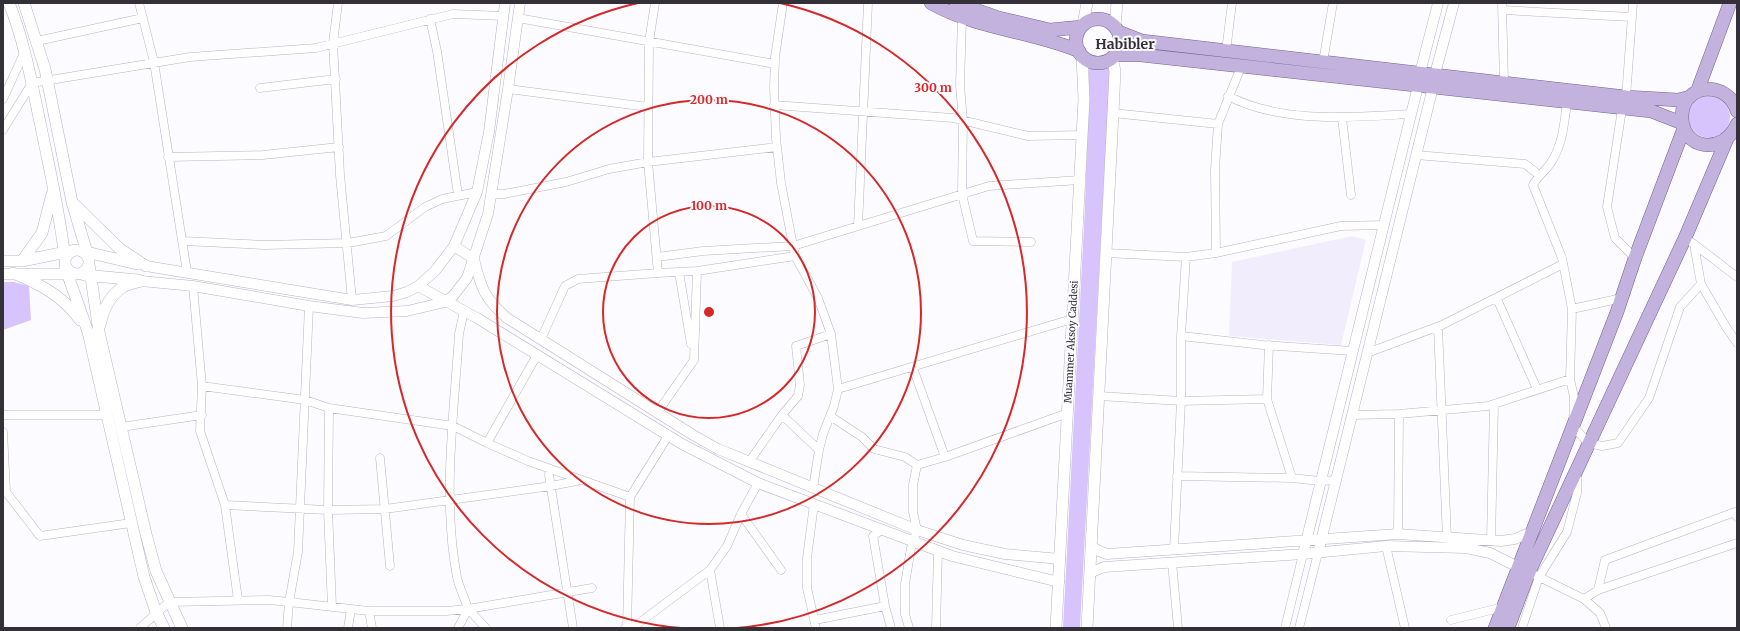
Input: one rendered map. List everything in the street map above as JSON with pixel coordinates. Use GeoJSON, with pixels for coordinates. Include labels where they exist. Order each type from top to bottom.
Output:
{"type":"FeatureCollection","features":[{"type":"Feature","properties":{"kind":"main road"},"geometry":{"type":"LineString","coordinates":[[9,3],[32,83],[53,185],[76,261],[93,332],[121,427],[156,571],[182,628]]}},
{"type":"Feature","properties":{"kind":"main road"},"geometry":{"type":"LineString","coordinates":[[24,3],[37,41],[47,79],[72,202],[76,261],[91,276],[141,281]]}},
{"type":"Feature","properties":{"kind":"main road"},"geometry":{"type":"LineString","coordinates":[[931,3],[962,18],[1062,44],[1096,63],[1107,61],[1114,56],[1120,44],[1117,29],[1117,3]]}},
{"type":"Feature","properties":{"kind":"main road"},"geometry":{"type":"LineString","coordinates":[[956,3],[999,18],[1050,30],[1082,26],[1092,19],[1098,18],[1104,19],[1117,29],[1142,41],[1420,73],[1434,81],[1567,103],[1624,103],[1678,100],[1710,89],[1723,92],[1737,107]]}},
{"type":"Feature","properties":{"kind":"main road"},"geometry":{"type":"LineString","coordinates":[[1080,54],[1076,39],[1082,26],[1087,3]]}},
{"type":"Feature","properties":{"kind":"main road"},"geometry":{"type":"LineString","coordinates":[[1495,628],[1503,607],[1529,572],[1532,532],[1622,298],[1683,125],[1682,113],[1684,104],[1693,94],[1730,3]]}},
{"type":"Feature","properties":{"kind":"main road","name":"Muammer Aksoy Caddesi"},"geometry":{"type":"LineString","coordinates":[[1056,628],[1084,99],[1080,54]]}},
{"type":"Feature","properties":{"kind":"main road"},"geometry":{"type":"LineString","coordinates":[[1114,56],[1141,55],[1418,86],[1434,81],[1504,83],[1624,103],[1651,111],[1683,125],[1692,139],[1700,144],[1710,146],[1719,144],[1731,137]]}},
{"type":"Feature","properties":{"kind":"main road"},"geometry":{"type":"LineString","coordinates":[[1087,628],[1115,71],[1114,56]]}},
{"type":"Feature","properties":{"kind":"main road"},"geometry":{"type":"LineString","coordinates":[[1508,628],[1529,572],[1576,467],[1689,241],[1737,124]]}},
{"type":"Feature","properties":{"kind":"main road"},"geometry":{"type":"LineString","coordinates":[[22,261],[42,234],[53,185]]}},
{"type":"Feature","properties":{"kind":"main road"},"geometry":{"type":"LineString","coordinates":[[72,202],[111,242],[146,266]]}},
{"type":"Feature","properties":{"kind":"main road"},"geometry":{"type":"LineString","coordinates":[[3,261],[76,261],[146,266]]}},
{"type":"Feature","properties":{"kind":"main road"},"geometry":{"type":"LineString","coordinates":[[8,274],[76,261]]}},
{"type":"Feature","properties":{"kind":"main road"},"geometry":{"type":"LineString","coordinates":[[8,274],[37,283],[59,297],[93,332]]}},
{"type":"Feature","properties":{"kind":"main road"},"geometry":{"type":"LineString","coordinates":[[91,276],[93,332],[107,415],[144,577],[156,612],[164,628]]}},
{"type":"Feature","properties":{"kind":"main road"},"geometry":{"type":"LineString","coordinates":[[93,332],[103,312],[123,287],[141,281]]}},
{"type":"Feature","properties":{"kind":"street"},"geometry":{"type":"LineString","coordinates":[[139,3],[154,62],[187,272]]}},
{"type":"Feature","properties":{"kind":"street"},"geometry":{"type":"LineString","coordinates":[[338,3],[333,43],[340,175],[348,243],[352,300]]}},
{"type":"Feature","properties":{"kind":"street"},"geometry":{"type":"LineString","coordinates":[[146,266],[352,300],[393,296],[407,292],[418,286],[435,271],[454,246],[477,192],[489,132],[505,3]]}},
{"type":"Feature","properties":{"kind":"street"},"geometry":{"type":"LineString","coordinates":[[141,281],[193,286],[309,306],[363,313],[407,311],[445,302],[453,296],[464,282],[474,259],[492,194],[520,3]]}},
{"type":"Feature","properties":{"kind":"street"},"geometry":{"type":"LineString","coordinates":[[655,3],[649,42],[648,162],[658,273]]}},
{"type":"Feature","properties":{"kind":"street"},"geometry":{"type":"LineString","coordinates":[[783,3],[775,64],[774,105],[777,147],[795,256],[818,298],[831,334],[838,389],[819,450],[813,488],[814,504],[807,558],[808,588],[815,624],[885,606]]}},
{"type":"Feature","properties":{"kind":"street"},"geometry":{"type":"LineString","coordinates":[[858,226],[868,3]]}},
{"type":"Feature","properties":{"kind":"street"},"geometry":{"type":"LineString","coordinates":[[1226,51],[1232,3]]}},
{"type":"Feature","properties":{"kind":"street"},"geometry":{"type":"LineString","coordinates":[[1323,62],[1333,3]]}},
{"type":"Feature","properties":{"kind":"street"},"geometry":{"type":"LineString","coordinates":[[1420,73],[1438,3]]}},
{"type":"Feature","properties":{"kind":"street"},"geometry":{"type":"LineString","coordinates":[[1299,628],[1454,3]]}},
{"type":"Feature","properties":{"kind":"street"},"geometry":{"type":"LineString","coordinates":[[1633,3],[1624,103],[1607,207],[1615,238],[1635,258]]}},
{"type":"Feature","properties":{"kind":"street"},"geometry":{"type":"LineString","coordinates":[[1504,83],[1502,6],[1631,17]]}},
{"type":"Feature","properties":{"kind":"street"},"geometry":{"type":"LineString","coordinates":[[3,130],[32,83],[47,79],[190,56],[316,48],[453,14],[518,18],[775,64]]}},
{"type":"Feature","properties":{"kind":"street"},"geometry":{"type":"LineString","coordinates":[[37,41],[143,18]]}},
{"type":"Feature","properties":{"kind":"street"},"geometry":{"type":"LineString","coordinates":[[962,18],[960,85],[963,121],[962,194],[973,241],[1031,242]]}},
{"type":"Feature","properties":{"kind":"street"},"geometry":{"type":"LineString","coordinates":[[430,19],[437,51],[458,195]]}},
{"type":"Feature","properties":{"kind":"street"},"geometry":{"type":"LineString","coordinates":[[3,98],[24,51]]}},
{"type":"Feature","properties":{"kind":"street"},"geometry":{"type":"LineString","coordinates":[[1216,253],[1215,169],[1218,124],[1228,96],[1241,67]]}},
{"type":"Feature","properties":{"kind":"street"},"geometry":{"type":"LineString","coordinates":[[260,88],[336,79]]}},
{"type":"Feature","properties":{"kind":"street"},"geometry":{"type":"LineString","coordinates":[[1285,628],[1418,86]]}},
{"type":"Feature","properties":{"kind":"street"},"geometry":{"type":"LineString","coordinates":[[508,89],[648,107]]}},
{"type":"Feature","properties":{"kind":"street"},"geometry":{"type":"LineString","coordinates":[[1228,96],[1247,106],[1306,116],[1342,118],[1411,114]]}},
{"type":"Feature","properties":{"kind":"street"},"geometry":{"type":"LineString","coordinates":[[1567,103],[1560,144],[1552,162],[1539,175],[1534,187],[1563,264],[1572,309],[1570,379],[1574,397],[1573,426],[1588,444],[1602,446],[1618,443],[1649,398],[1680,307],[1701,284]]}},
{"type":"Feature","properties":{"kind":"street"},"geometry":{"type":"LineString","coordinates":[[774,105],[952,118],[1028,136],[1082,135]]}},
{"type":"Feature","properties":{"kind":"street"},"geometry":{"type":"LineString","coordinates":[[1113,113],[1218,124]]}},
{"type":"Feature","properties":{"kind":"street"},"geometry":{"type":"LineString","coordinates":[[1342,118],[1351,195]]}},
{"type":"Feature","properties":{"kind":"street"},"geometry":{"type":"LineString","coordinates":[[168,158],[263,155],[339,147]]}},
{"type":"Feature","properties":{"kind":"street"},"geometry":{"type":"LineString","coordinates":[[492,194],[504,194],[566,182],[609,169],[648,162],[777,147]]}},
{"type":"Feature","properties":{"kind":"street"},"geometry":{"type":"LineString","coordinates":[[1416,155],[1525,164],[1539,175]]}},
{"type":"Feature","properties":{"kind":"street"},"geometry":{"type":"LineString","coordinates":[[657,257],[703,251],[793,246],[989,186],[1080,180]]}},
{"type":"Feature","properties":{"kind":"street"},"geometry":{"type":"LineString","coordinates":[[183,242],[264,245],[348,243],[386,236],[425,207],[442,199],[477,192]]}},
{"type":"Feature","properties":{"kind":"street"},"geometry":{"type":"LineString","coordinates":[[1106,253],[1186,257],[1216,253],[1341,226],[1383,225]]}},
{"type":"Feature","properties":{"kind":"street"},"geometry":{"type":"LineString","coordinates":[[1689,241],[1737,277]]}},
{"type":"Feature","properties":{"kind":"street"},"geometry":{"type":"LineString","coordinates":[[1689,241],[1701,284],[1726,328],[1737,343]]}},
{"type":"Feature","properties":{"kind":"street"},"geometry":{"type":"LineString","coordinates":[[454,246],[474,259],[481,287],[492,305],[507,318],[599,374],[693,435],[749,462],[916,530],[1005,554],[1060,560]]}},
{"type":"Feature","properties":{"kind":"street"},"geometry":{"type":"LineString","coordinates":[[541,339],[565,286],[578,279],[697,271],[795,256]]}},
{"type":"Feature","properties":{"kind":"street"},"geometry":{"type":"LineString","coordinates":[[1174,549],[1181,401],[1181,336],[1186,257]]}},
{"type":"Feature","properties":{"kind":"street"},"geometry":{"type":"LineString","coordinates":[[1181,336],[1367,353],[1438,327],[1497,299],[1563,264]]}},
{"type":"Feature","properties":{"kind":"street"},"geometry":{"type":"LineString","coordinates":[[657,413],[694,360],[697,271]]}},
{"type":"Feature","properties":{"kind":"street"},"geometry":{"type":"LineString","coordinates":[[679,272],[694,360]]}},
{"type":"Feature","properties":{"kind":"street"},"geometry":{"type":"LineString","coordinates":[[193,286],[202,386],[202,415],[200,431],[225,505],[238,600]]}},
{"type":"Feature","properties":{"kind":"street"},"geometry":{"type":"LineString","coordinates":[[418,286],[464,311],[668,436],[714,462],[758,483],[952,556],[1059,582]]}},
{"type":"Feature","properties":{"kind":"street"},"geometry":{"type":"LineString","coordinates":[[1572,309],[1622,298]]}},
{"type":"Feature","properties":{"kind":"street"},"geometry":{"type":"LineString","coordinates":[[1497,299],[1537,389]]}},
{"type":"Feature","properties":{"kind":"street"},"geometry":{"type":"LineString","coordinates":[[287,628],[288,602],[298,552],[309,306]]}},
{"type":"Feature","properties":{"kind":"street"},"geometry":{"type":"LineString","coordinates":[[464,311],[459,334],[453,426],[450,499],[452,543],[458,579],[468,609],[486,628]]}},
{"type":"Feature","properties":{"kind":"street"},"geometry":{"type":"LineString","coordinates":[[838,389],[913,368],[1072,319]]}},
{"type":"Feature","properties":{"kind":"street"},"geometry":{"type":"LineString","coordinates":[[1438,327],[1447,538]]}},
{"type":"Feature","properties":{"kind":"street"},"geometry":{"type":"LineString","coordinates":[[749,462],[782,414],[798,396],[800,385],[796,346],[831,334]]}},
{"type":"Feature","properties":{"kind":"street"},"geometry":{"type":"LineString","coordinates":[[1269,345],[1267,399],[1292,478]]}},
{"type":"Feature","properties":{"kind":"street"},"geometry":{"type":"LineString","coordinates":[[487,443],[537,355]]}},
{"type":"Feature","properties":{"kind":"street"},"geometry":{"type":"LineString","coordinates":[[913,368],[944,457]]}},
{"type":"Feature","properties":{"kind":"street"},"geometry":{"type":"LineString","coordinates":[[1352,415],[1399,414],[1494,404],[1517,398],[1537,389],[1570,379]]}},
{"type":"Feature","properties":{"kind":"street"},"geometry":{"type":"LineString","coordinates":[[202,386],[305,400],[329,408],[453,426],[528,461],[630,497]]}},
{"type":"Feature","properties":{"kind":"street"},"geometry":{"type":"LineString","coordinates":[[1098,396],[1181,401],[1267,399]]}},
{"type":"Feature","properties":{"kind":"street"},"geometry":{"type":"LineString","coordinates":[[1491,540],[1494,404]]}},
{"type":"Feature","properties":{"kind":"street"},"geometry":{"type":"LineString","coordinates":[[329,408],[328,510],[332,607]]}},
{"type":"Feature","properties":{"kind":"street"},"geometry":{"type":"LineString","coordinates":[[917,465],[944,457],[1068,413]]}},
{"type":"Feature","properties":{"kind":"street"},"geometry":{"type":"LineString","coordinates":[[782,414],[819,450]]}},
{"type":"Feature","properties":{"kind":"street"},"geometry":{"type":"LineString","coordinates":[[1398,534],[1399,414]]}},
{"type":"Feature","properties":{"kind":"street"},"geometry":{"type":"LineString","coordinates":[[3,415],[107,415]]}},
{"type":"Feature","properties":{"kind":"street"},"geometry":{"type":"LineString","coordinates":[[121,427],[202,415]]}},
{"type":"Feature","properties":{"kind":"street"},"geometry":{"type":"LineString","coordinates":[[830,416],[862,437],[874,448],[886,453],[905,456],[917,465]]}},
{"type":"Feature","properties":{"kind":"street"},"geometry":{"type":"LineString","coordinates":[[3,432],[6,492],[40,536],[131,523]]}},
{"type":"Feature","properties":{"kind":"street"},"geometry":{"type":"LineString","coordinates":[[668,436],[630,497],[626,628],[639,623],[710,570],[727,546],[740,514],[758,483]]}},
{"type":"Feature","properties":{"kind":"street"},"geometry":{"type":"LineString","coordinates":[[380,458],[386,509],[390,566]]}},
{"type":"Feature","properties":{"kind":"street"},"geometry":{"type":"LineString","coordinates":[[909,628],[905,614],[906,584],[916,530],[913,512],[913,485],[917,465]]}},
{"type":"Feature","properties":{"kind":"street"},"geometry":{"type":"LineString","coordinates":[[1522,628],[1529,572],[1567,532],[1577,493],[1576,467]]}},
{"type":"Feature","properties":{"kind":"street"},"geometry":{"type":"LineString","coordinates":[[550,469],[549,475],[573,628]]}},
{"type":"Feature","properties":{"kind":"street"},"geometry":{"type":"LineString","coordinates":[[1177,476],[1292,478],[1320,481],[1336,480]]}},
{"type":"Feature","properties":{"kind":"street"},"geometry":{"type":"LineString","coordinates":[[225,505],[328,510],[386,509],[450,499],[471,498],[581,480]]}},
{"type":"Feature","properties":{"kind":"street"},"geometry":{"type":"LineString","coordinates":[[1598,590],[1605,560],[1735,512],[1737,517]]}},
{"type":"Feature","properties":{"kind":"street"},"geometry":{"type":"LineString","coordinates":[[740,514],[780,570]]}},
{"type":"Feature","properties":{"kind":"street"},"geometry":{"type":"LineString","coordinates":[[883,529],[873,536],[885,606],[891,628]]}},
{"type":"Feature","properties":{"kind":"street"},"geometry":{"type":"LineString","coordinates":[[1091,546],[1107,554],[1398,534],[1491,540],[1515,539],[1532,532]]}},
{"type":"Feature","properties":{"kind":"street"},"geometry":{"type":"LineString","coordinates":[[1584,599],[1598,590],[1737,543]]}},
{"type":"Feature","properties":{"kind":"street"},"geometry":{"type":"LineString","coordinates":[[1386,546],[1405,628]]}},
{"type":"Feature","properties":{"kind":"street"},"geometry":{"type":"LineString","coordinates":[[1090,572],[1104,567],[1318,553],[1386,546],[1466,548],[1490,553],[1584,599],[1600,613],[1606,628]]}},
{"type":"Feature","properties":{"kind":"street"},"geometry":{"type":"LineString","coordinates":[[936,628],[938,550]]}},
{"type":"Feature","properties":{"kind":"street"},"geometry":{"type":"LineString","coordinates":[[1172,562],[1178,628]]}},
{"type":"Feature","properties":{"kind":"street"},"geometry":{"type":"LineString","coordinates":[[710,570],[720,628]]}},
{"type":"Feature","properties":{"kind":"street"},"geometry":{"type":"LineString","coordinates":[[140,628],[156,612],[169,602],[238,600],[288,602],[369,611],[446,611],[509,603],[567,591],[592,588]]}},
{"type":"Feature","properties":{"kind":"street"},"geometry":{"type":"LineString","coordinates":[[1451,620],[1503,607]]}},
{"type":"Feature","properties":{"kind":"street"},"geometry":{"type":"LineString","coordinates":[[348,628],[351,609]]}},
{"type":"Feature","properties":{"kind":"street"},"geometry":{"type":"LineString","coordinates":[[458,628],[468,609]]}},
{"type":"Feature","properties":{"kind":"street"},"geometry":{"type":"LineString","coordinates":[[369,611],[372,628]]}},
{"type":"Feature","properties":{"kind":"shaded area"},"geometry":{"type":"Polygon","coordinates":[[[1110,68],[1080,628],[1063,628],[1085,206],[1089,69],[1110,68]]]}},
{"type":"Feature","properties":{"kind":"shaded area"},"geometry":{"type":"Polygon","coordinates":[[[1709,96],[1724,102],[1730,117],[1724,132],[1709,138],[1694,132],[1688,117],[1694,102],[1709,96]]]}},
{"type":"Feature","properties":{"kind":"shaded area"},"geometry":{"type":"Polygon","coordinates":[[[1352,236],[1366,240],[1341,345],[1229,336],[1232,262],[1352,236]]]}},
{"type":"Feature","properties":{"kind":"shaded area"},"geometry":{"type":"Polygon","coordinates":[[[3,282],[14,282],[29,286],[31,320],[3,330],[3,282]]]}},
{"type":"Feature","properties":{"kind":"district","name":"Habibler"},"geometry":{"type":"Point","coordinates":[1125,44]}}]}
